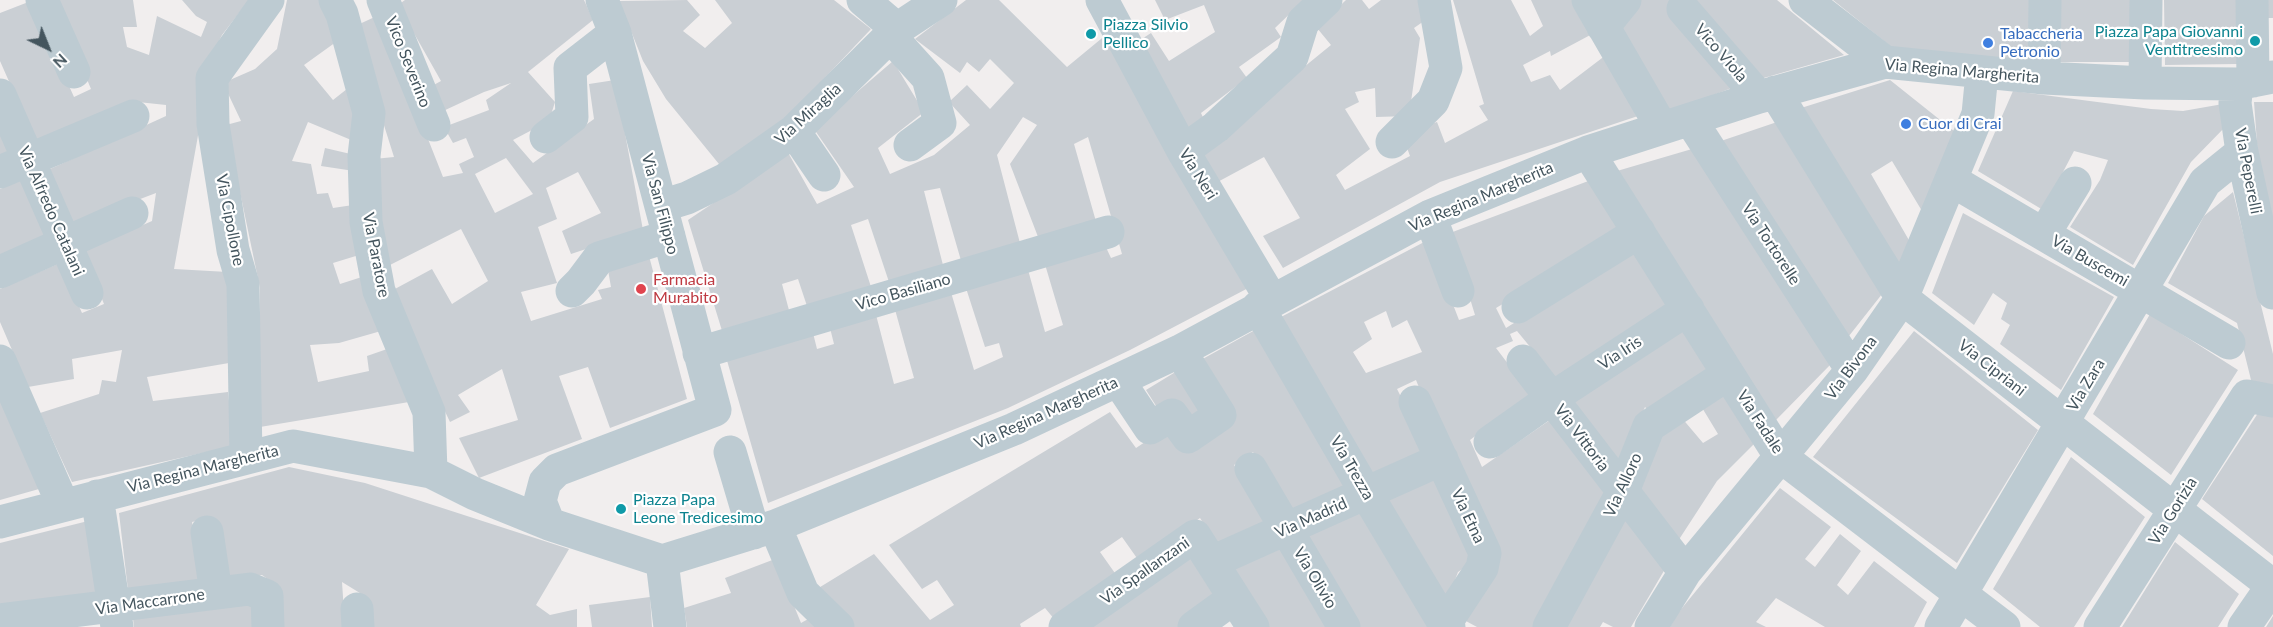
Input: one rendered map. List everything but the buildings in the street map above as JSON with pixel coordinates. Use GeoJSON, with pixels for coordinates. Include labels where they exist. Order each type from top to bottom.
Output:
{"type":"FeatureCollection","features":[{"type":"Feature","properties":{"kind":"street"},"geometry":{"type":"LineString","coordinates":[[42,0],[74,72]]}},
{"type":"Feature","properties":{"kind":"street","name":"Via Cipollone"},"geometry":{"type":"LineString","coordinates":[[246,458],[243,284],[233,250],[213,124],[212,78],[267,0]]}},
{"type":"Feature","properties":{"kind":"street"},"geometry":{"type":"LineString","coordinates":[[338,7],[377,0]]}},
{"type":"Feature","properties":{"kind":"street","name":"Vico Severino"},"geometry":{"type":"LineString","coordinates":[[383,0],[434,125]]}},
{"type":"Feature","properties":{"kind":"street","name":"Via San Filippo"},"geometry":{"type":"LineString","coordinates":[[549,524],[540,501],[545,482],[556,471],[715,410],[615,33],[602,0]]}},
{"type":"Feature","properties":{"kind":"street"},"geometry":{"type":"LineString","coordinates":[[863,0],[894,32],[928,78],[940,123],[910,146]]}},
{"type":"Feature","properties":{"kind":"street","name":"Via Miraglia"},"geometry":{"type":"LineString","coordinates":[[572,291],[599,258],[665,221],[687,198],[726,179],[794,130],[894,32],[941,0]]}},
{"type":"Feature","properties":{"kind":"street","name":"Via Neri"},"geometry":{"type":"LineString","coordinates":[[1102,0],[1183,151],[1219,208],[1264,303]]}},
{"type":"Feature","properties":{"kind":"street"},"geometry":{"type":"LineString","coordinates":[[1183,151],[1216,127],[1292,57],[1303,22],[1326,0]]}},
{"type":"Feature","properties":{"kind":"street"},"geometry":{"type":"LineString","coordinates":[[1392,142],[1433,101],[1446,68],[1434,0]]}},
{"type":"Feature","properties":{"kind":"street"},"geometry":{"type":"LineString","coordinates":[[1596,14],[1624,0]]}},
{"type":"Feature","properties":{"kind":"street"},"geometry":{"type":"LineString","coordinates":[[1805,0],[1885,62]]}},
{"type":"Feature","properties":{"kind":"street"},"geometry":{"type":"LineString","coordinates":[[2044,78],[2045,0]]}},
{"type":"Feature","properties":{"kind":"street"},"geometry":{"type":"LineString","coordinates":[[2145,83],[2146,0]]}},
{"type":"Feature","properties":{"kind":"street","name":"Via Paratore"},"geometry":{"type":"LineString","coordinates":[[338,7],[369,113],[364,156],[366,222],[379,291],[429,412],[431,472]]}},
{"type":"Feature","properties":{"kind":"street","name":"Vico Viola"},"geometry":{"type":"LineString","coordinates":[[1683,9],[1767,95]]}},
{"type":"Feature","properties":{"kind":"street","name":"Via Peperelli"},"geometry":{"type":"LineString","coordinates":[[2252,9],[2254,80],[2235,103],[2242,152],[2273,293]]}},
{"type":"Feature","properties":{"kind":"street","name":"Via Tortorelle"},"geometry":{"type":"LineString","coordinates":[[1596,14],[1852,369]]}},
{"type":"Feature","properties":{"kind":"street"},"geometry":{"type":"LineString","coordinates":[[546,137],[572,117],[570,68],[615,33]]}},
{"type":"Feature","properties":{"kind":"street","name":"Via Regina Margherita"},"geometry":{"type":"LineString","coordinates":[[0,522],[293,446],[431,472],[475,494],[549,524],[662,561],[765,529],[1014,429],[1180,351],[1264,303],[1430,216],[1588,152],[1767,95],[1885,62],[1982,73],[2145,83],[2254,80]]}},
{"type":"Feature","properties":{"kind":"street","name":"Via Bivona"},"geometry":{"type":"LineString","coordinates":[[1651,627],[1685,572],[1852,369],[1902,298],[1978,114],[1982,73]]}},
{"type":"Feature","properties":{"kind":"street","name":"Via Alfredo Catalani"},"geometry":{"type":"LineString","coordinates":[[0,95],[14,166],[65,243],[87,293]]}},
{"type":"Feature","properties":{"kind":"street","name":"Via Cipriani"},"geometry":{"type":"LineString","coordinates":[[1767,95],[1902,298],[2273,586]]}},
{"type":"Feature","properties":{"kind":"street"},"geometry":{"type":"LineString","coordinates":[[14,166],[134,116]]}},
{"type":"Feature","properties":{"kind":"street"},"geometry":{"type":"LineString","coordinates":[[794,130],[824,175]]}},
{"type":"Feature","properties":{"kind":"street","name":"Via Fadale"},"geometry":{"type":"LineString","coordinates":[[1588,152],[1780,456],[2004,627]]}},
{"type":"Feature","properties":{"kind":"street","name":"Via Zara"},"geometry":{"type":"LineString","coordinates":[[1941,627],[1959,593],[2142,292],[2205,182],[2242,152]]}},
{"type":"Feature","properties":{"kind":"street","name":"Via Buscemi"},"geometry":{"type":"LineString","coordinates":[[1951,180],[2229,343]]}},
{"type":"Feature","properties":{"kind":"street"},"geometry":{"type":"LineString","coordinates":[[2044,234],[2075,183]]}},
{"type":"Feature","properties":{"kind":"street"},"geometry":{"type":"LineString","coordinates":[[0,272],[132,213]]}},
{"type":"Feature","properties":{"kind":"street"},"geometry":{"type":"LineString","coordinates":[[1430,216],[1458,291]]}},
{"type":"Feature","properties":{"kind":"street","name":"Vico Basiliano"},"geometry":{"type":"LineString","coordinates":[[699,353],[1108,232]]}},
{"type":"Feature","properties":{"kind":"street"},"geometry":{"type":"LineString","coordinates":[[1518,307],[1639,232]]}},
{"type":"Feature","properties":{"kind":"street","name":"Via Trezza"},"geometry":{"type":"LineString","coordinates":[[1264,303],[1366,493],[1446,626]]}},
{"type":"Feature","properties":{"kind":"street","name":"Via Iris"},"geometry":{"type":"LineString","coordinates":[[1491,442],[1552,398],[1688,309]]}},
{"type":"Feature","properties":{"kind":"street"},"geometry":{"type":"LineString","coordinates":[[1118,380],[1150,428],[1172,415],[1188,437],[1220,415],[1180,351]]}},
{"type":"Feature","properties":{"kind":"street"},"geometry":{"type":"LineString","coordinates":[[0,361],[63,505]]}},
{"type":"Feature","properties":{"kind":"street","name":"Via Vittoria"},"geometry":{"type":"LineString","coordinates":[[1524,361],[1685,572]]}},
{"type":"Feature","properties":{"kind":"street","name":"Via Alloro"},"geometry":{"type":"LineString","coordinates":[[1549,627],[1623,491],[1649,426],[1728,374]]}},
{"type":"Feature","properties":{"kind":"street","name":"Via Gorizia"},"geometry":{"type":"LineString","coordinates":[[2100,627],[2174,511],[2260,398]]}},
{"type":"Feature","properties":{"kind":"street","name":"Via Etna"},"geometry":{"type":"LineString","coordinates":[[1415,402],[1485,553],[1482,568],[1446,626]]}},
{"type":"Feature","properties":{"kind":"street"},"geometry":{"type":"LineString","coordinates":[[730,452],[765,529],[803,593],[838,627]]}},
{"type":"Feature","properties":{"kind":"street","name":"Via Madrid"},"geometry":{"type":"LineString","coordinates":[[1204,549],[1286,529],[1442,459]]}},
{"type":"Feature","properties":{"kind":"street","name":"Via Olivio"},"geometry":{"type":"LineString","coordinates":[[1251,469],[1344,627]]}},
{"type":"Feature","properties":{"kind":"street"},"geometry":{"type":"LineString","coordinates":[[97,496],[116,617]]}},
{"type":"Feature","properties":{"kind":"street"},"geometry":{"type":"LineString","coordinates":[[207,532],[216,593]]}},
{"type":"Feature","properties":{"kind":"street"},"geometry":{"type":"LineString","coordinates":[[1204,549],[1253,627]]}},
{"type":"Feature","properties":{"kind":"street","name":"Via Spallanzani"},"geometry":{"type":"LineString","coordinates":[[1065,627],[1204,549]]}},
{"type":"Feature","properties":{"kind":"street"},"geometry":{"type":"LineString","coordinates":[[662,561],[669,614]]}},
{"type":"Feature","properties":{"kind":"street"},"geometry":{"type":"LineString","coordinates":[[2244,627],[2273,586]]}},
{"type":"Feature","properties":{"kind":"street","name":"Via Maccarrone"},"geometry":{"type":"LineString","coordinates":[[7,622],[116,617],[216,593],[250,589],[267,596],[268,627]]}},
{"type":"Feature","properties":{"kind":"street"},"geometry":{"type":"LineString","coordinates":[[1194,627],[1234,598]]}},
{"type":"Feature","properties":{"kind":"place","name":"Piazza Silvio Pellico"},"geometry":{"type":"Point","coordinates":[1091,34]}},
{"type":"Feature","properties":{"kind":"place","name":"Piazza Papa Giovanni Ventitreesimo"},"geometry":{"type":"Point","coordinates":[2255,41]}},
{"type":"Feature","properties":{"kind":"place","name":"Tabaccheria Petronio"},"geometry":{"type":"Point","coordinates":[1988,43]}},
{"type":"Feature","properties":{"kind":"place","name":"Cuor di Crai"},"geometry":{"type":"Point","coordinates":[1906,124]}},
{"type":"Feature","properties":{"kind":"place","name":"Farmacia Murabito"},"geometry":{"type":"Point","coordinates":[641,289]}},
{"type":"Feature","properties":{"kind":"place","name":"Piazza Papa Leone Tredicesimo"},"geometry":{"type":"Point","coordinates":[621,509]}}]}
